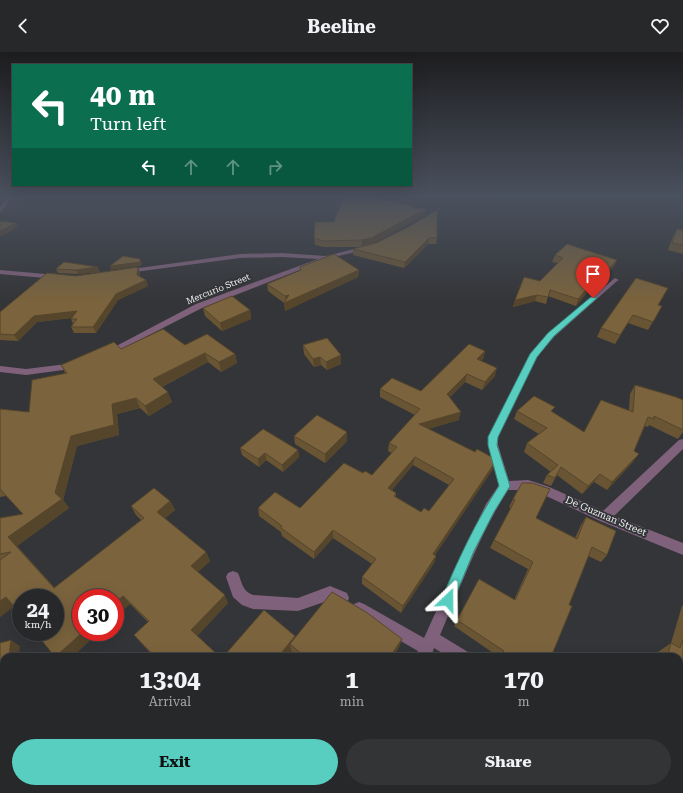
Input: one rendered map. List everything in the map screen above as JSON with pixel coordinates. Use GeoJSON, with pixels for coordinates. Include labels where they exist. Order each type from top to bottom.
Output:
{"type":"FeatureCollection","features":[{"type":"Feature","properties":{"kind":"street","name":"Mercurio Street"},"geometry":{"type":"LineString","coordinates":[[102,355],[199,306],[328,257],[373,247]]}},
{"type":"Feature","properties":{"kind":"street"},"geometry":{"type":"LineString","coordinates":[[120,272],[240,256],[282,255],[328,257]]}},
{"type":"Feature","properties":{"kind":"street"},"geometry":{"type":"LineString","coordinates":[[0,272],[66,278]]}},
{"type":"Feature","properties":{"kind":"street"},"geometry":{"type":"LineString","coordinates":[[427,647],[470,549],[490,508],[505,486],[493,445],[493,437],[533,356],[551,335],[615,280]]}},
{"type":"Feature","properties":{"kind":"street"},"geometry":{"type":"LineString","coordinates":[[0,369],[26,372],[58,369],[85,363]]}},
{"type":"Feature","properties":{"kind":"street"},"geometry":{"type":"LineString","coordinates":[[604,517],[683,443]]}},
{"type":"Feature","properties":{"kind":"street","name":"De Guzman Street"},"geometry":{"type":"LineString","coordinates":[[505,486],[528,485],[547,491],[604,517],[683,549]]}},
{"type":"Feature","properties":{"kind":"street"},"geometry":{"type":"LineString","coordinates":[[234,577],[234,586],[240,594],[253,602],[293,605],[330,593],[335,594],[427,647],[449,653]]}},
{"type":"Feature","properties":{"kind":"building"},"geometry":{"type":"Polygon","coordinates":[[[314,232],[383,232],[371,238],[362,240],[324,241],[314,238],[314,232]]]}},
{"type":"Feature","properties":{"kind":"building"},"geometry":{"type":"Polygon","coordinates":[[[399,232],[437,232],[437,238],[429,238],[405,262],[353,249],[376,243],[399,232]]]}},
{"type":"Feature","properties":{"kind":"building"},"geometry":{"type":"Polygon","coordinates":[[[676,232],[683,232],[683,245],[672,243],[676,232]]]}},
{"type":"Feature","properties":{"kind":"building"},"geometry":{"type":"Polygon","coordinates":[[[567,244],[617,260],[599,280],[595,279],[578,299],[550,290],[548,297],[537,295],[515,300],[524,277],[540,281],[563,258],[555,255],[567,244]]]}},
{"type":"Feature","properties":{"kind":"building"},"geometry":{"type":"Polygon","coordinates":[[[334,254],[359,270],[284,303],[289,295],[285,296],[267,284],[301,270],[300,267],[334,254]]]}},
{"type":"Feature","properties":{"kind":"building"},"geometry":{"type":"Polygon","coordinates":[[[123,256],[140,259],[140,262],[110,266],[123,256]]]}},
{"type":"Feature","properties":{"kind":"building"},"geometry":{"type":"Polygon","coordinates":[[[64,262],[98,267],[76,270],[56,269],[64,262]]]}},
{"type":"Feature","properties":{"kind":"building"},"geometry":{"type":"Polygon","coordinates":[[[138,267],[137,275],[146,280],[116,294],[93,327],[71,327],[77,319],[71,319],[77,311],[34,316],[14,335],[0,334],[0,312],[47,273],[76,276],[138,267]]]}},
{"type":"Feature","properties":{"kind":"building"},"geometry":{"type":"Polygon","coordinates":[[[636,278],[668,288],[658,305],[662,306],[653,322],[633,315],[620,335],[601,328],[636,278]]]}},
{"type":"Feature","properties":{"kind":"building"},"geometry":{"type":"Polygon","coordinates":[[[232,296],[250,310],[220,323],[203,308],[232,296]]]}},
{"type":"Feature","properties":{"kind":"building"},"geometry":{"type":"Polygon","coordinates":[[[163,329],[185,345],[207,334],[235,354],[219,362],[205,353],[153,379],[168,392],[145,406],[136,398],[112,404],[114,425],[71,436],[55,493],[62,499],[8,537],[54,588],[144,518],[131,506],[154,488],[170,501],[157,512],[206,552],[191,566],[225,595],[191,630],[216,653],[151,653],[134,635],[149,621],[124,597],[124,589],[72,589],[73,641],[59,653],[52,653],[42,641],[64,641],[64,589],[12,589],[12,604],[6,597],[0,601],[0,560],[11,552],[0,554],[0,518],[23,514],[0,489],[0,409],[29,412],[32,380],[67,373],[61,365],[114,342],[121,349],[163,329]]]}},
{"type":"Feature","properties":{"kind":"building"},"geometry":{"type":"Polygon","coordinates":[[[327,338],[341,355],[326,362],[320,357],[313,359],[303,345],[327,338]]]}},
{"type":"Feature","properties":{"kind":"building"},"geometry":{"type":"Polygon","coordinates":[[[469,344],[485,351],[477,359],[497,368],[485,382],[467,374],[447,394],[461,412],[419,424],[475,452],[477,449],[496,461],[433,554],[436,556],[403,606],[362,577],[376,559],[333,530],[314,552],[281,528],[282,526],[258,508],[275,492],[300,508],[344,463],[363,473],[365,471],[372,475],[397,447],[389,443],[420,409],[380,389],[392,378],[421,391],[469,344]],[[415,457],[388,488],[396,493],[394,496],[421,512],[424,508],[429,511],[454,479],[415,457]]]}},
{"type":"Feature","properties":{"kind":"building"},"geometry":{"type":"Polygon","coordinates":[[[635,385],[683,400],[683,430],[654,416],[654,419],[648,417],[634,451],[639,454],[612,482],[600,474],[588,486],[561,467],[555,478],[547,475],[558,465],[527,443],[547,428],[517,411],[534,396],[555,407],[551,411],[584,432],[601,400],[633,412],[635,385]]]}},
{"type":"Feature","properties":{"kind":"building"},"geometry":{"type":"Polygon","coordinates":[[[317,415],[347,432],[325,454],[294,436],[317,415]]]}},
{"type":"Feature","properties":{"kind":"building"},"geometry":{"type":"Polygon","coordinates":[[[263,429],[298,450],[282,465],[265,453],[258,459],[240,448],[263,429]]]}},
{"type":"Feature","properties":{"kind":"building"},"geometry":{"type":"Polygon","coordinates":[[[522,483],[532,483],[550,489],[536,518],[577,539],[586,517],[616,531],[607,555],[592,547],[569,605],[572,606],[553,653],[503,653],[504,651],[457,620],[479,579],[515,600],[533,562],[494,540],[515,500],[513,499],[522,483]]]}},
{"type":"Feature","properties":{"kind":"building"},"geometry":{"type":"Polygon","coordinates":[[[332,592],[366,612],[402,639],[393,653],[300,653],[290,644],[332,592]]]}},
{"type":"Feature","properties":{"kind":"building"},"geometry":{"type":"Polygon","coordinates":[[[264,610],[295,636],[281,653],[226,653],[264,610]]]}},
{"type":"Feature","properties":{"kind":"building"},"geometry":{"type":"Polygon","coordinates":[[[683,639],[683,653],[668,653],[671,643],[680,648],[683,639]]]}},
{"type":"Feature","properties":{"kind":"building"},"geometry":{"type":"Polygon","coordinates":[[[11,640],[9,653],[0,653],[0,643],[11,640]]]}},
{"type":"Feature","properties":{"kind":"route"},"geometry":{"type":"LineString","coordinates":[[448,600],[490,508],[505,486],[493,445],[493,437],[533,356],[551,335],[593,298]]}}]}
